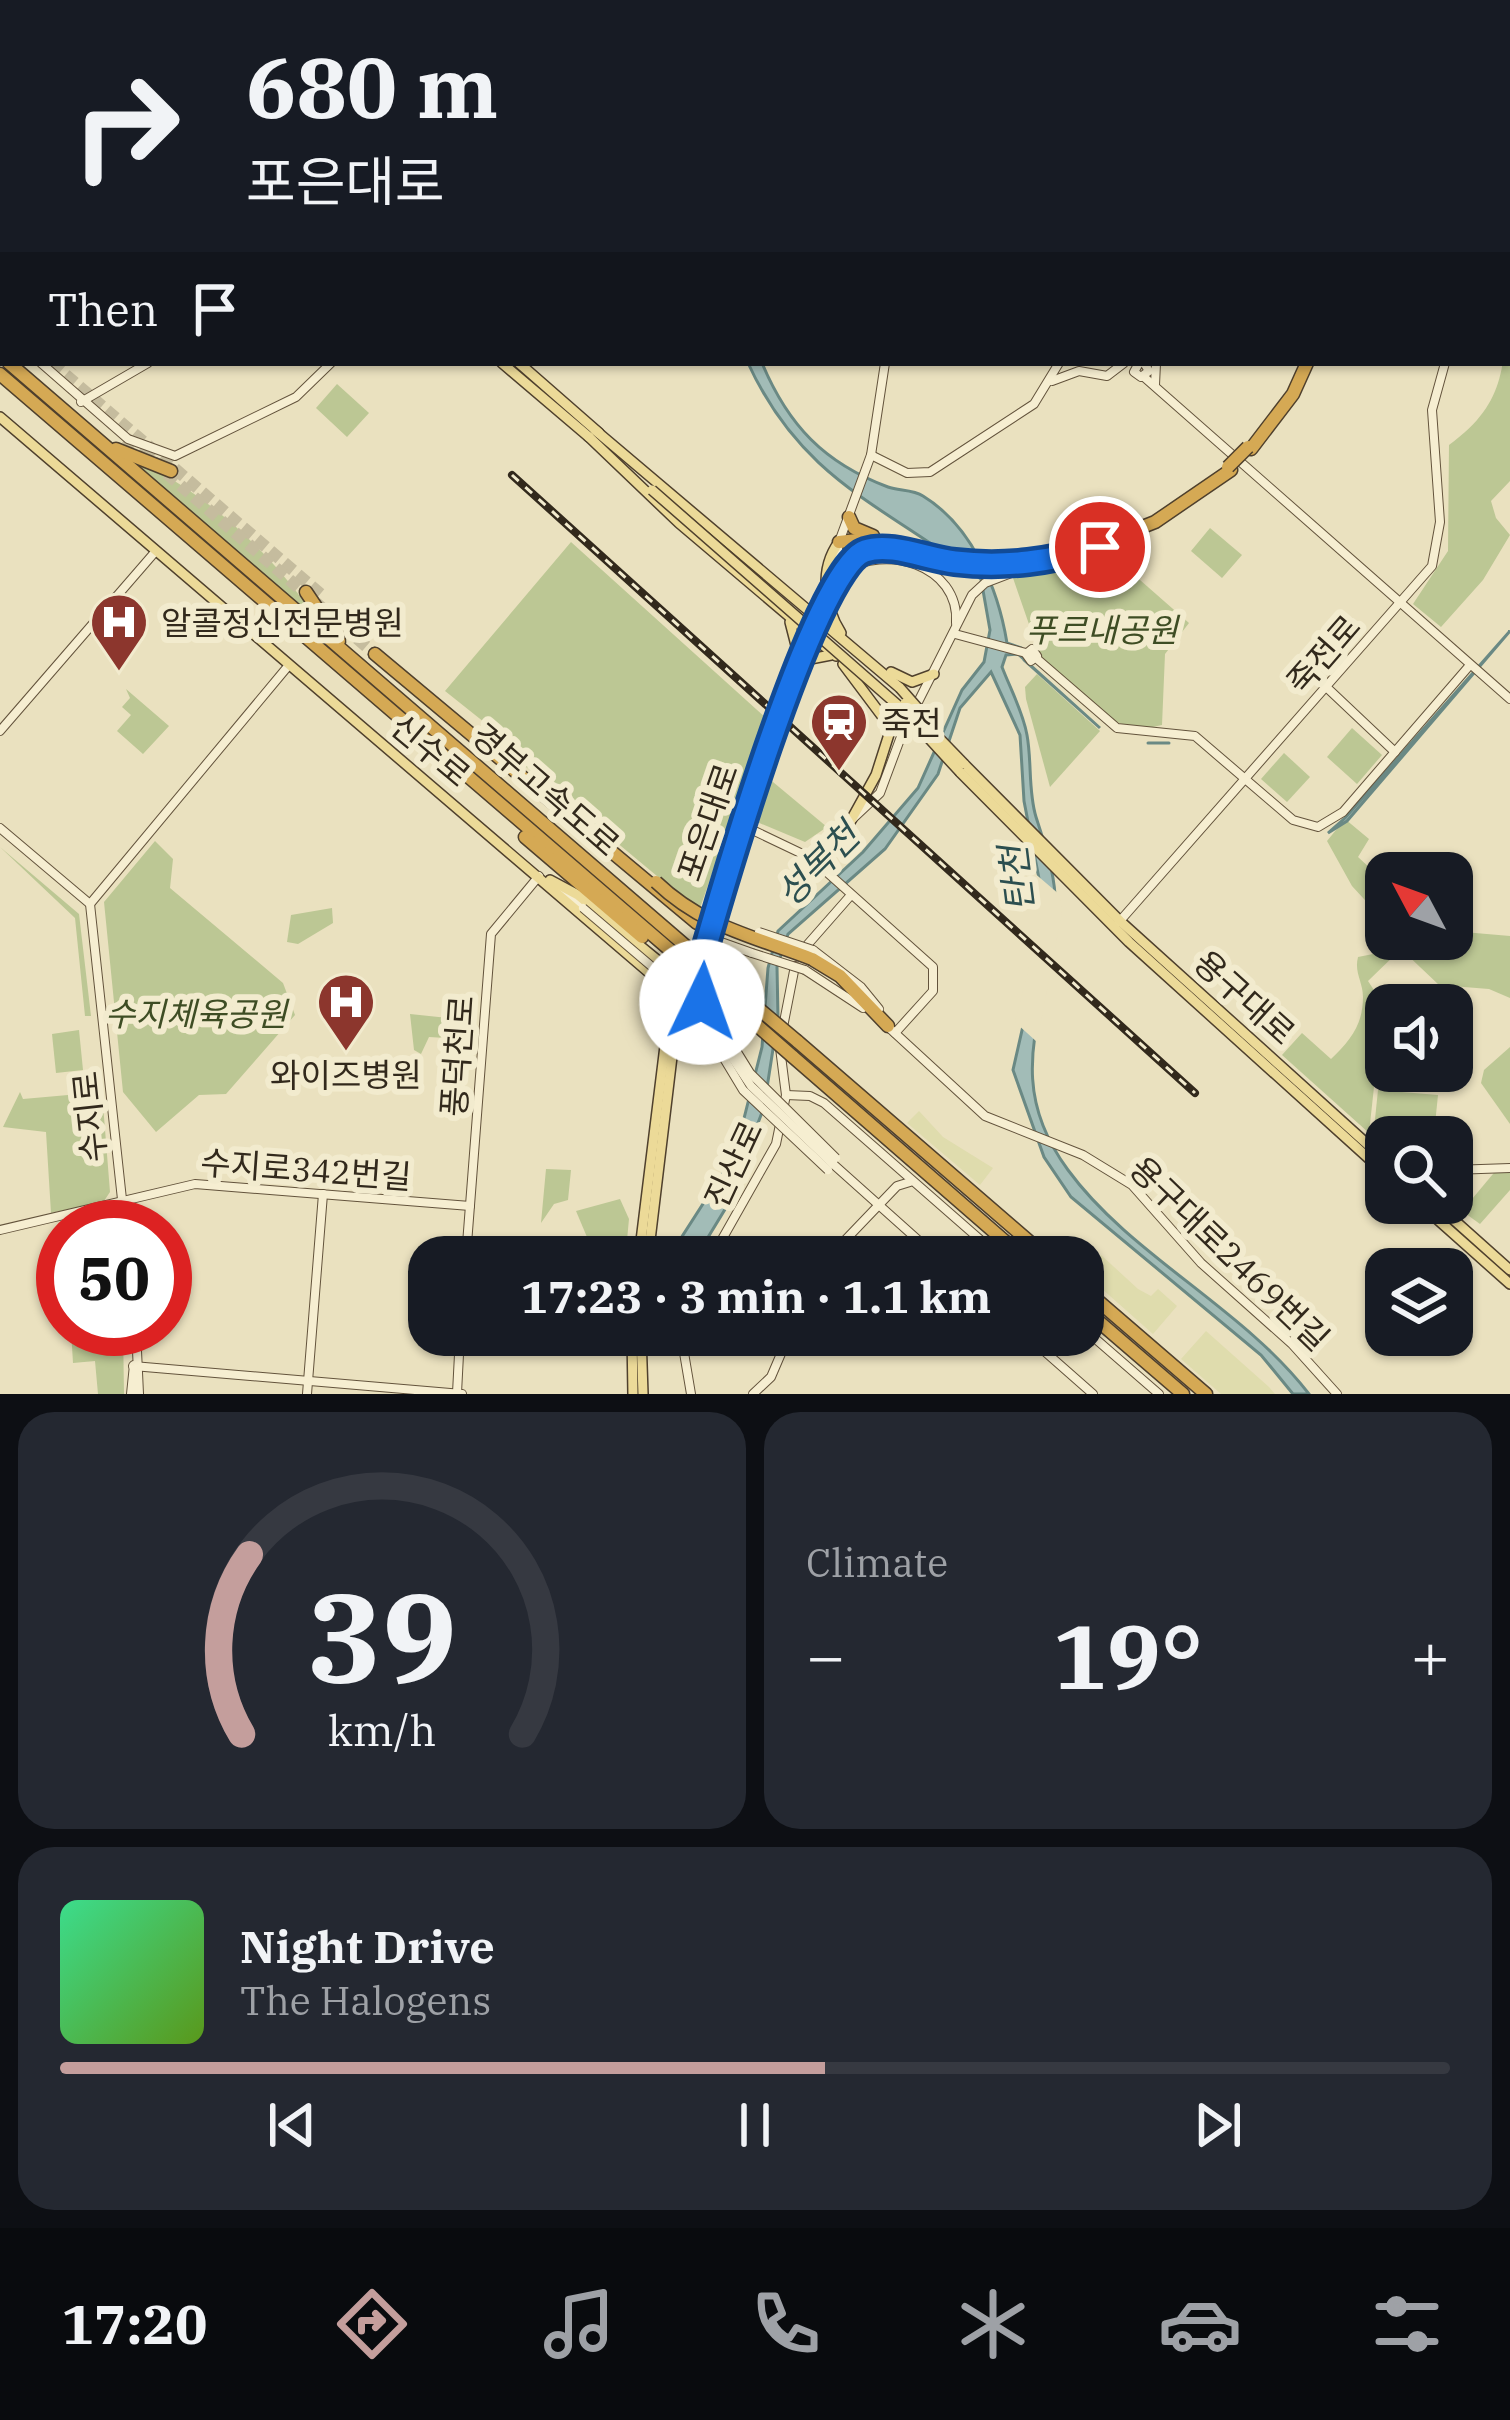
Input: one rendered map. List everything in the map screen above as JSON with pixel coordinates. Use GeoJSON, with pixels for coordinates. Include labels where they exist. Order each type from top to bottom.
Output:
{"type":"FeatureCollection","features":[{"type":"Feature","properties":{"kind":"highway","name":"경부고속도로"},"geometry":{"type":"LineString","coordinates":[[12,366],[649,914],[709,984],[999,1236]]}},
{"type":"Feature","properties":{"kind":"highway"},"geometry":{"type":"LineString","coordinates":[[1230,469],[1250,448],[1302,366]]}},
{"type":"Feature","properties":{"kind":"highway","name":"경부고속도로"},"geometry":{"type":"LineString","coordinates":[[0,374],[665,946],[711,968],[1023,1236]]}},
{"type":"Feature","properties":{"kind":"highway"},"geometry":{"type":"LineString","coordinates":[[86,428],[117,449],[171,471]]}},
{"type":"Feature","properties":{"kind":"highway","name":"포은대로"},"geometry":{"type":"LineString","coordinates":[[834,580],[858,554],[879,548],[1012,566],[1039,562],[1129,535],[1230,469]]}},
{"type":"Feature","properties":{"kind":"highway","name":"포은대로"},"geometry":{"type":"LineString","coordinates":[[1012,566],[1126,531],[1230,469]]}},
{"type":"Feature","properties":{"kind":"highway"},"geometry":{"type":"LineString","coordinates":[[849,516],[854,528],[879,540]]}},
{"type":"Feature","properties":{"kind":"highway","name":"포은대로"},"geometry":{"type":"LineString","coordinates":[[839,542],[879,540],[902,550]]}},
{"type":"Feature","properties":{"kind":"highway"},"geometry":{"type":"LineString","coordinates":[[306,592],[350,657]]}},
{"type":"Feature","properties":{"kind":"highway"},"geometry":{"type":"LineString","coordinates":[[376,650],[710,930],[810,961],[892,1030]]}},
{"type":"Feature","properties":{"kind":"highway"},"geometry":{"type":"LineString","coordinates":[[1104,1306],[1206,1394]]}},
{"type":"Feature","properties":{"kind":"highway"},"geometry":{"type":"LineString","coordinates":[[1104,1326],[1183,1394]]}},
{"type":"Feature","properties":{"kind":"main road"},"geometry":{"type":"LineString","coordinates":[[506,366],[855,648],[900,688],[962,768]]}},
{"type":"Feature","properties":{"kind":"main road"},"geometry":{"type":"LineString","coordinates":[[522,366],[784,612],[962,768]]}},
{"type":"Feature","properties":{"kind":"main road"},"geometry":{"type":"LineString","coordinates":[[0,417],[155,551]]}},
{"type":"Feature","properties":{"kind":"main road"},"geometry":{"type":"LineString","coordinates":[[592,434],[901,708],[1012,823]]}},
{"type":"Feature","properties":{"kind":"main road","name":"포은대로"},"geometry":{"type":"LineString","coordinates":[[825,596],[832,554],[839,542]]}},
{"type":"Feature","properties":{"kind":"main road","name":"신수로"},"geometry":{"type":"LineString","coordinates":[[155,551],[540,875],[668,988],[680,1010]]}},
{"type":"Feature","properties":{"kind":"main road","name":"포은대로"},"geometry":{"type":"LineString","coordinates":[[709,915],[787,693],[834,580]]}},
{"type":"Feature","properties":{"kind":"main road"},"geometry":{"type":"LineString","coordinates":[[799,602],[825,596],[839,630],[855,648],[906,681],[934,674]]}},
{"type":"Feature","properties":{"kind":"main road"},"geometry":{"type":"LineString","coordinates":[[784,612],[795,632],[800,661],[823,653],[837,658]]}},
{"type":"Feature","properties":{"kind":"main road"},"geometry":{"type":"LineString","coordinates":[[841,637],[832,642],[837,658],[891,728],[876,775],[849,824]]}},
{"type":"Feature","properties":{"kind":"main road","name":"포은대로"},"geometry":{"type":"LineString","coordinates":[[650,1236],[666,1085],[685,983],[777,700],[787,693]]}},
{"type":"Feature","properties":{"kind":"main road","name":"용구대로"},"geometry":{"type":"LineString","coordinates":[[1012,823],[1365,1154]]}},
{"type":"Feature","properties":{"kind":"main road","name":"용구대로"},"geometry":{"type":"LineString","coordinates":[[1012,823],[1070,886],[1365,1142]]}},
{"type":"Feature","properties":{"kind":"main road","name":"신수로"},"geometry":{"type":"LineString","coordinates":[[540,875],[578,895],[685,983]]}},
{"type":"Feature","properties":{"kind":"main road"},"geometry":{"type":"LineString","coordinates":[[668,988],[678,989],[685,983]]}},
{"type":"Feature","properties":{"kind":"main road"},"geometry":{"type":"LineString","coordinates":[[668,988],[680,1010]]}},
{"type":"Feature","properties":{"kind":"main road","name":"포은대로"},"geometry":{"type":"LineString","coordinates":[[641,1236],[655,1097],[680,1010]]}},
{"type":"Feature","properties":{"kind":"main road"},"geometry":{"type":"LineString","coordinates":[[677,1033],[684,1025],[705,1028]]}},
{"type":"Feature","properties":{"kind":"main road"},"geometry":{"type":"LineString","coordinates":[[1449,1224],[1510,1284]]}},
{"type":"Feature","properties":{"kind":"main road"},"geometry":{"type":"LineString","coordinates":[[1458,1224],[1510,1270]]}},
{"type":"Feature","properties":{"kind":"main road"},"geometry":{"type":"LineString","coordinates":[[633,1394],[636,1356]]}},
{"type":"Feature","properties":{"kind":"main road"},"geometry":{"type":"LineString","coordinates":[[639,1356],[643,1394]]}},
{"type":"Feature","properties":{"kind":"street"},"geometry":{"type":"LineString","coordinates":[[44,366],[142,447],[182,455],[296,397],[328,366]]}},
{"type":"Feature","properties":{"kind":"street"},"geometry":{"type":"LineString","coordinates":[[82,402],[143,366]]}},
{"type":"Feature","properties":{"kind":"street"},"geometry":{"type":"LineString","coordinates":[[834,580],[839,542],[870,458],[885,366]]}},
{"type":"Feature","properties":{"kind":"street"},"geometry":{"type":"LineString","coordinates":[[870,458],[908,472],[930,472],[1032,406],[1058,366]]}},
{"type":"Feature","properties":{"kind":"street"},"geometry":{"type":"LineString","coordinates":[[1052,381],[1079,371],[1107,376],[1130,366]]}},
{"type":"Feature","properties":{"kind":"street"},"geometry":{"type":"LineString","coordinates":[[1134,366],[1136,375],[1144,377],[1510,699]]}},
{"type":"Feature","properties":{"kind":"street"},"geometry":{"type":"LineString","coordinates":[[1156,366],[1156,388]]}},
{"type":"Feature","properties":{"kind":"street","name":"죽전로"},"geometry":{"type":"LineString","coordinates":[[1117,924],[1432,566],[1440,522],[1432,410],[1444,366]]}},
{"type":"Feature","properties":{"kind":"street"},"geometry":{"type":"LineString","coordinates":[[0,731],[155,551]]}},
{"type":"Feature","properties":{"kind":"street"},"geometry":{"type":"LineString","coordinates":[[834,580],[871,557],[910,561],[927,571],[954,605],[958,635]]}},
{"type":"Feature","properties":{"kind":"street"},"geometry":{"type":"LineString","coordinates":[[918,702],[958,635],[963,613],[979,587],[1012,566]]}},
{"type":"Feature","properties":{"kind":"street"},"geometry":{"type":"LineString","coordinates":[[958,635],[1028,654],[1117,728],[1195,736],[1298,823],[1318,827],[1343,812],[1475,669]]}},
{"type":"Feature","properties":{"kind":"street"},"geometry":{"type":"LineString","coordinates":[[0,827],[90,904],[289,665]]}},
{"type":"Feature","properties":{"kind":"street"},"geometry":{"type":"LineString","coordinates":[[1304,666],[1395,752]]}},
{"type":"Feature","properties":{"kind":"street"},"geometry":{"type":"LineString","coordinates":[[814,862],[880,793],[905,726]]}},
{"type":"Feature","properties":{"kind":"street"},"geometry":{"type":"LineString","coordinates":[[744,826],[814,862],[912,944],[936,974],[933,991],[892,1030]]}},
{"type":"Feature","properties":{"kind":"street"},"geometry":{"type":"LineString","coordinates":[[540,875],[697,1005],[751,1086],[832,1164]]}},
{"type":"Feature","properties":{"kind":"street","name":"풍덕천로"},"geometry":{"type":"LineString","coordinates":[[468,1236],[491,934],[540,875]]}},
{"type":"Feature","properties":{"kind":"street","name":"진산로"},"geometry":{"type":"LineString","coordinates":[[724,1236],[770,1158],[786,1095],[779,1061],[796,962],[847,891]]}},
{"type":"Feature","properties":{"kind":"street","name":"수지로"},"geometry":{"type":"LineString","coordinates":[[90,904],[122,1200]]}},
{"type":"Feature","properties":{"kind":"street"},"geometry":{"type":"LineString","coordinates":[[709,915],[759,932],[810,961]]}},
{"type":"Feature","properties":{"kind":"street"},"geometry":{"type":"LineString","coordinates":[[737,948],[729,939],[732,930],[742,928]]}},
{"type":"Feature","properties":{"kind":"street"},"geometry":{"type":"LineString","coordinates":[[703,935],[752,953],[810,961]]}},
{"type":"Feature","properties":{"kind":"street"},"geometry":{"type":"LineString","coordinates":[[685,983],[719,1023],[750,1073],[832,1164]]}},
{"type":"Feature","properties":{"kind":"street"},"geometry":{"type":"LineString","coordinates":[[680,1010],[705,1028],[743,1090],[914,1236]]}},
{"type":"Feature","properties":{"kind":"street","name":"용구대로2469번길"},"geometry":{"type":"LineString","coordinates":[[892,1030],[964,1102],[1027,1137],[1083,1155],[1132,1185],[1202,1263],[1292,1344],[1337,1394]]}},
{"type":"Feature","properties":{"kind":"street"},"geometry":{"type":"LineString","coordinates":[[786,1095],[819,1099],[976,1236]]}},
{"type":"Feature","properties":{"kind":"street"},"geometry":{"type":"LineString","coordinates":[[891,1192],[896,1180],[892,1164]]}},
{"type":"Feature","properties":{"kind":"street"},"geometry":{"type":"LineString","coordinates":[[1473,1169],[1510,1168]]}},
{"type":"Feature","properties":{"kind":"street"},"geometry":{"type":"LineString","coordinates":[[849,1236],[901,1183],[916,1185]]}},
{"type":"Feature","properties":{"kind":"street","name":"수지로342번길"},"geometry":{"type":"LineString","coordinates":[[126,1200],[195,1184],[470,1206]]}},
{"type":"Feature","properties":{"kind":"street"},"geometry":{"type":"LineString","coordinates":[[307,1394],[323,1194]]}},
{"type":"Feature","properties":{"kind":"street","name":"수지로342번길"},"geometry":{"type":"LineString","coordinates":[[0,1230],[36,1221]]}},
{"type":"Feature","properties":{"kind":"street"},"geometry":{"type":"LineString","coordinates":[[1104,1346],[1159,1394]]}},
{"type":"Feature","properties":{"kind":"street"},"geometry":{"type":"LineString","coordinates":[[135,1394],[138,1356]]}},
{"type":"Feature","properties":{"kind":"street"},"geometry":{"type":"LineString","coordinates":[[138,1366],[458,1394],[459,1356]]}},
{"type":"Feature","properties":{"kind":"street"},"geometry":{"type":"LineString","coordinates":[[685,1356],[691,1394]]}},
{"type":"Feature","properties":{"kind":"street"},"geometry":{"type":"LineString","coordinates":[[753,1394],[769,1382],[780,1356]]}},
{"type":"Feature","properties":{"kind":"street"},"geometry":{"type":"LineString","coordinates":[[1050,1356],[1094,1394]]}},
{"type":"Feature","properties":{"kind":"shaded area"},"geometry":{"type":"Polygon","coordinates":[[[919,1111],[943,1137],[993,1168],[980,1185],[907,1123],[919,1111]]]}},
{"type":"Feature","properties":{"kind":"shaded area"},"geometry":{"type":"Polygon","coordinates":[[[1104,1258],[1138,1289],[1151,1296],[1158,1289],[1177,1306],[1153,1334],[1104,1291],[1104,1258]]]}},
{"type":"Feature","properties":{"kind":"shaded area"},"geometry":{"type":"Polygon","coordinates":[[[1206,1331],[1275,1394],[1221,1394],[1181,1359],[1206,1331]]]}},
{"type":"Feature","properties":{"kind":"green space"},"geometry":{"type":"Polygon","coordinates":[[[1502,366],[1510,366],[1510,481],[1491,501],[1496,518],[1510,535],[1483,580],[1441,627],[1413,604],[1448,551],[1449,445],[1483,413],[1502,366]]]}},
{"type":"Feature","properties":{"kind":"green space"},"geometry":{"type":"Polygon","coordinates":[[[337,384],[369,413],[347,437],[316,408],[337,384]]]}},
{"type":"Feature","properties":{"kind":"green space"},"geometry":{"type":"Polygon","coordinates":[[[128,457],[183,487],[234,526],[280,571],[318,621],[128,457]]]}},
{"type":"Feature","properties":{"kind":"green space"},"geometry":{"type":"Polygon","coordinates":[[[1210,528],[1242,555],[1222,578],[1191,551],[1210,528]]]}},
{"type":"Feature","properties":{"kind":"green space"},"geometry":{"type":"Polygon","coordinates":[[[571,542],[766,718],[699,911],[496,742],[494,730],[445,691],[571,542]]]}},
{"type":"Feature","properties":{"kind":"green space","name":"푸르내공원"},"geometry":{"type":"Polygon","coordinates":[[[1123,553],[1132,573],[1189,623],[1165,654],[1162,725],[1139,730],[1114,721],[1040,656],[1013,578],[1123,553]]]}},
{"type":"Feature","properties":{"kind":"green space"},"geometry":{"type":"Polygon","coordinates":[[[1037,674],[1100,731],[1050,787],[1026,699],[1025,687],[1037,674]]]}},
{"type":"Feature","properties":{"kind":"green space"},"geometry":{"type":"Polygon","coordinates":[[[126,689],[169,726],[143,754],[117,731],[131,715],[122,707],[130,698],[126,689]]]}},
{"type":"Feature","properties":{"kind":"green space"},"geometry":{"type":"Polygon","coordinates":[[[1352,728],[1382,755],[1357,784],[1327,757],[1352,728]]]}},
{"type":"Feature","properties":{"kind":"green space"},"geometry":{"type":"Polygon","coordinates":[[[1284,753],[1310,777],[1287,802],[1261,779],[1284,753]]]}},
{"type":"Feature","properties":{"kind":"green space"},"geometry":{"type":"Polygon","coordinates":[[[767,777],[827,827],[805,842],[757,822],[767,777]]]}},
{"type":"Feature","properties":{"kind":"green space"},"geometry":{"type":"Polygon","coordinates":[[[1345,819],[1369,839],[1358,857],[1365,864],[1365,900],[1352,886],[1327,841],[1345,819]]]}},
{"type":"Feature","properties":{"kind":"green space","name":"수지체육공원"},"geometry":{"type":"Polygon","coordinates":[[[155,841],[173,859],[170,888],[283,983],[295,1015],[226,1094],[199,1095],[156,1132],[123,1092],[104,902],[155,841]]]}},
{"type":"Feature","properties":{"kind":"green space"},"geometry":{"type":"Polygon","coordinates":[[[0,847],[79,914],[91,1016],[85,1016],[75,918],[0,847]]]}},
{"type":"Feature","properties":{"kind":"green space"},"geometry":{"type":"Polygon","coordinates":[[[332,908],[333,923],[298,944],[287,942],[291,915],[332,908]]]}},
{"type":"Feature","properties":{"kind":"green space"},"geometry":{"type":"Polygon","coordinates":[[[1473,933],[1510,936],[1510,998],[1473,984],[1438,984],[1413,960],[1473,960],[1473,933]]]}},
{"type":"Feature","properties":{"kind":"green space"},"geometry":{"type":"Polygon","coordinates":[[[1358,957],[1390,960],[1365,984],[1365,1092],[1373,1092],[1365,1129],[1282,1055],[1302,1033],[1331,1059],[1349,1039],[1362,1007],[1358,957]]]}},
{"type":"Feature","properties":{"kind":"green space"},"geometry":{"type":"Polygon","coordinates":[[[410,1014],[448,1018],[446,1038],[429,1037],[421,1054],[414,1050],[410,1014]]]}},
{"type":"Feature","properties":{"kind":"green space"},"geometry":{"type":"Polygon","coordinates":[[[79,1030],[83,1070],[56,1073],[52,1034],[79,1030]]]}},
{"type":"Feature","properties":{"kind":"green space"},"geometry":{"type":"Polygon","coordinates":[[[1510,1047],[1510,1124],[1481,1083],[1484,1070],[1510,1047]]]}},
{"type":"Feature","properties":{"kind":"green space"},"geometry":{"type":"Polygon","coordinates":[[[20,1092],[23,1099],[102,1092],[110,1192],[105,1200],[50,1200],[46,1132],[3,1127],[20,1092]]]}},
{"type":"Feature","properties":{"kind":"green space"},"geometry":{"type":"Polygon","coordinates":[[[1378,1092],[1438,1095],[1436,1116],[1375,1116],[1378,1092]]]}},
{"type":"Feature","properties":{"kind":"green space"},"geometry":{"type":"Polygon","coordinates":[[[1498,1168],[1510,1168],[1510,1190],[1480,1224],[1473,1219],[1473,1198],[1498,1168]]]}},
{"type":"Feature","properties":{"kind":"green space"},"geometry":{"type":"Polygon","coordinates":[[[546,1169],[571,1170],[568,1200],[554,1204],[541,1223],[546,1169]]]}},
{"type":"Feature","properties":{"kind":"green space"},"geometry":{"type":"Polygon","coordinates":[[[620,1199],[629,1219],[627,1236],[587,1236],[576,1211],[620,1199]]]}},
{"type":"Feature","properties":{"kind":"green space"},"geometry":{"type":"Polygon","coordinates":[[[73,1356],[123,1356],[124,1394],[98,1394],[95,1361],[73,1363],[73,1356]]]}},
{"type":"Feature","properties":{"kind":"water","name":"탄천"},"geometry":{"type":"Polygon","coordinates":[[[750,366],[763,366],[796,423],[827,454],[865,477],[923,496],[956,524],[989,580],[1007,643],[1021,648],[1024,659],[1006,655],[1002,667],[1025,726],[1034,807],[1055,890],[1032,1074],[1036,1105],[1048,1137],[1093,1201],[1252,1335],[1309,1394],[1293,1394],[1261,1355],[1071,1197],[1044,1157],[1013,1070],[1047,920],[1024,801],[1020,735],[991,672],[960,708],[938,774],[885,849],[788,934],[777,967],[778,1017],[764,1107],[727,1206],[709,1236],[682,1236],[735,1154],[762,1047],[768,968],[778,931],[863,852],[918,788],[962,690],[984,662],[990,630],[981,579],[848,488],[794,436],[750,366]]]}},
{"type":"Feature","properties":{"kind":"water"},"geometry":{"type":"Polygon","coordinates":[[[1510,631],[1347,821],[1328,833],[1345,818],[1510,631]]]}},
{"type":"Feature","properties":{"kind":"pier"},"geometry":{"type":"Polygon","coordinates":[[[1032,871],[1060,895],[1062,912],[1037,1042],[1015,1022],[1041,920],[1032,871]]]}},
{"type":"Feature","properties":{"kind":"waterway"},"geometry":{"type":"LineString","coordinates":[[1148,743],[1169,743]]}},
{"type":"Feature","properties":{"kind":"tunnel"},"geometry":{"type":"LineString","coordinates":[[55,366],[324,597]]}},
{"type":"Feature","properties":{"kind":"tunnel"},"geometry":{"type":"LineString","coordinates":[[126,438],[375,654]]}},
{"type":"Feature","properties":{"kind":"railway"},"geometry":{"type":"LineString","coordinates":[[512,475],[1195,1093]]}},
{"type":"Feature","properties":{"kind":"place","name":"알콜정신전문병원"},"geometry":{"type":"Point","coordinates":[119,673]}},
{"type":"Feature","properties":{"kind":"place","name":"죽전"},"geometry":{"type":"Point","coordinates":[839,773]}},
{"type":"Feature","properties":{"kind":"place","name":"와이즈병원"},"geometry":{"type":"Point","coordinates":[346,1053]}},
{"type":"Feature","properties":{"kind":"route"},"geometry":{"type":"LineString","coordinates":[[702,1002],[693,991],[787,693],[825,596],[847,561],[879,548],[932,559],[1002,565],[1051,561],[1100,547]]}},
{"type":"Feature","properties":{"kind":"water label","name":"성복천"},"geometry":{"type":"Point","coordinates":[817,864]}}]}
